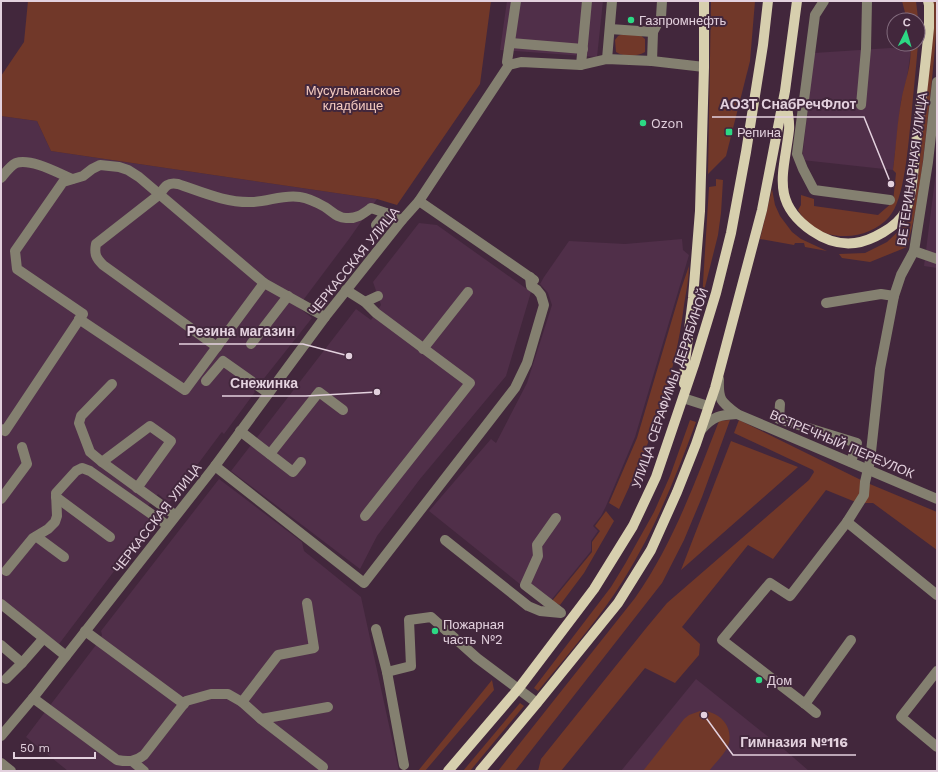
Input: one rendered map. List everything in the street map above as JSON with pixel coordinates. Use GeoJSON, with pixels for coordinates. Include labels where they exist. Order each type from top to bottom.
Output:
{"type":"FeatureCollection","features":[{"type":"Feature","properties":{"kind":"main road"},"geometry":{"type":"LineString","coordinates":[[684,396],[685,362],[693,298],[700,211],[704,67],[704,1]]}},
{"type":"Feature","properties":{"kind":"main road","name":"УЛИЦА СЕРАФИМЫ ДЕРЯБИНОЙ"},"geometry":{"type":"LineString","coordinates":[[448,771],[519,688],[594,589],[633,526],[656,477],[684,396],[716,293],[731,233],[746,152],[763,45],[768,1]]}},
{"type":"Feature","properties":{"kind":"main road"},"geometry":{"type":"LineString","coordinates":[[480,771],[618,604],[652,550],[677,492],[700,431],[720,369],[762,210],[785,91],[797,1]]}},
{"type":"Feature","properties":{"kind":"main road"},"geometry":{"type":"LineString","coordinates":[[785,91],[789,128],[782,171],[782,181],[787,204],[793,214],[803,225],[821,237],[836,243],[856,243],[867,240],[888,229],[905,212],[909,200],[914,168],[929,28],[928,1]]}},
{"type":"Feature","properties":{"kind":"street"},"geometry":{"type":"LineString","coordinates":[[516,1],[507,62],[508,65],[521,62],[582,65],[608,59],[652,61],[704,67]]}},
{"type":"Feature","properties":{"kind":"street"},"geometry":{"type":"LineString","coordinates":[[582,65],[587,1]]}},
{"type":"Feature","properties":{"kind":"street"},"geometry":{"type":"LineString","coordinates":[[608,59],[612,1]]}},
{"type":"Feature","properties":{"kind":"street"},"geometry":{"type":"LineString","coordinates":[[652,61],[653,32],[661,17],[662,1]]}},
{"type":"Feature","properties":{"kind":"street"},"geometry":{"type":"LineString","coordinates":[[824,1],[815,15],[797,154],[814,190],[890,200]]}},
{"type":"Feature","properties":{"kind":"street"},"geometry":{"type":"LineString","coordinates":[[861,105],[866,49],[866,1]]}},
{"type":"Feature","properties":{"kind":"street"},"geometry":{"type":"LineString","coordinates":[[610,29],[653,32]]}},
{"type":"Feature","properties":{"kind":"street"},"geometry":{"type":"LineString","coordinates":[[510,43],[583,49]]}},
{"type":"Feature","properties":{"kind":"street","name":"ЧЕРКАССКАЯ УЛИЦА"},"geometry":{"type":"LineString","coordinates":[[1,736],[33,698],[167,525],[215,466],[346,290],[419,201],[508,65]]}},
{"type":"Feature","properties":{"kind":"street","name":"ВЕТЕРИНАРНАЯ УЛИЦА"},"geometry":{"type":"LineString","coordinates":[[805,704],[722,640],[770,583],[790,596],[847,522],[864,495],[864,482],[870,461],[880,369],[894,296],[901,275],[914,251],[933,162],[937,82]]}},
{"type":"Feature","properties":{"kind":"street"},"geometry":{"type":"LineString","coordinates":[[1,178],[16,163],[26,162],[72,179]]}},
{"type":"Feature","properties":{"kind":"street"},"geometry":{"type":"LineString","coordinates":[[2,432],[83,314],[18,269],[15,251],[62,182],[83,176],[100,165],[119,167],[128,170],[139,177],[264,283],[325,317]]}},
{"type":"Feature","properties":{"kind":"street"},"geometry":{"type":"LineString","coordinates":[[217,347],[103,265],[96,258],[94,251],[96,244],[160,194],[165,186],[172,183],[229,200],[242,202],[262,201],[282,196],[300,197],[326,208],[339,217],[357,217],[371,208],[402,220]]}},
{"type":"Feature","properties":{"kind":"street"},"geometry":{"type":"LineString","coordinates":[[419,201],[540,284]]}},
{"type":"Feature","properties":{"kind":"street"},"geometry":{"type":"LineString","coordinates":[[376,225],[386,213]]}},
{"type":"Feature","properties":{"kind":"street"},"geometry":{"type":"LineString","coordinates":[[914,251],[937,258]]}},
{"type":"Feature","properties":{"kind":"street"},"geometry":{"type":"LineString","coordinates":[[215,466],[364,583],[515,388],[527,363],[544,305],[541,295],[531,286],[530,277]]}},
{"type":"Feature","properties":{"kind":"street"},"geometry":{"type":"LineString","coordinates":[[79,319],[185,390],[264,283]]}},
{"type":"Feature","properties":{"kind":"street"},"geometry":{"type":"LineString","coordinates":[[346,290],[365,302],[376,313],[470,383],[365,516]]}},
{"type":"Feature","properties":{"kind":"street"},"geometry":{"type":"LineString","coordinates":[[423,349],[468,292]]}},
{"type":"Feature","properties":{"kind":"street"},"geometry":{"type":"LineString","coordinates":[[826,303],[881,294],[894,296]]}},
{"type":"Feature","properties":{"kind":"street"},"geometry":{"type":"LineString","coordinates":[[251,344],[288,296]]}},
{"type":"Feature","properties":{"kind":"street"},"geometry":{"type":"LineString","coordinates":[[365,302],[378,296]]}},
{"type":"Feature","properties":{"kind":"street"},"geometry":{"type":"LineString","coordinates":[[206,381],[223,361],[268,393]]}},
{"type":"Feature","properties":{"kind":"street","name":"ВСТРЕЧНЫЙ ПЕРЕУЛОК"},"geometry":{"type":"LineString","coordinates":[[720,369],[719,394],[724,404],[737,414],[937,499]]}},
{"type":"Feature","properties":{"kind":"street"},"geometry":{"type":"LineString","coordinates":[[112,384],[82,416],[79,422],[90,452],[175,515]]}},
{"type":"Feature","properties":{"kind":"street"},"geometry":{"type":"LineString","coordinates":[[270,454],[319,392],[343,410]]}},
{"type":"Feature","properties":{"kind":"street"},"geometry":{"type":"LineString","coordinates":[[684,396],[708,406]]}},
{"type":"Feature","properties":{"kind":"street"},"geometry":{"type":"LineString","coordinates":[[780,404],[779,419],[857,443],[851,462]]}},
{"type":"Feature","properties":{"kind":"street"},"geometry":{"type":"LineString","coordinates":[[700,431],[714,418],[722,415],[737,414]]}},
{"type":"Feature","properties":{"kind":"street"},"geometry":{"type":"LineString","coordinates":[[102,462],[150,426],[171,441],[137,488]]}},
{"type":"Feature","properties":{"kind":"street"},"geometry":{"type":"LineString","coordinates":[[240,432],[293,472],[301,462]]}},
{"type":"Feature","properties":{"kind":"street"},"geometry":{"type":"LineString","coordinates":[[1,500],[27,464],[22,447]]}},
{"type":"Feature","properties":{"kind":"street"},"geometry":{"type":"LineString","coordinates":[[6,571],[33,538],[37,537],[48,529],[55,522],[57,516],[56,493],[76,471],[82,468],[86,469],[167,525]]}},
{"type":"Feature","properties":{"kind":"street"},"geometry":{"type":"LineString","coordinates":[[56,497],[110,538]]}},
{"type":"Feature","properties":{"kind":"street"},"geometry":{"type":"LineString","coordinates":[[556,518],[537,544],[538,556],[525,585],[570,620]]}},
{"type":"Feature","properties":{"kind":"street"},"geometry":{"type":"LineString","coordinates":[[847,522],[937,595]]}},
{"type":"Feature","properties":{"kind":"street"},"geometry":{"type":"LineString","coordinates":[[37,537],[64,557]]}},
{"type":"Feature","properties":{"kind":"street"},"geometry":{"type":"LineString","coordinates":[[445,540],[528,606],[540,611],[561,613]]}},
{"type":"Feature","properties":{"kind":"street"},"geometry":{"type":"LineString","coordinates":[[242,702],[278,655],[314,648],[307,603]]}},
{"type":"Feature","properties":{"kind":"street"},"geometry":{"type":"LineString","coordinates":[[1,604],[66,656]]}},
{"type":"Feature","properties":{"kind":"street"},"geometry":{"type":"LineString","coordinates":[[387,672],[411,666],[409,620],[430,617],[477,658],[537,703]]}},
{"type":"Feature","properties":{"kind":"street"},"geometry":{"type":"LineString","coordinates":[[376,629],[387,672],[404,765]]}},
{"type":"Feature","properties":{"kind":"street"},"geometry":{"type":"LineString","coordinates":[[85,631],[184,704]]}},
{"type":"Feature","properties":{"kind":"street"},"geometry":{"type":"LineString","coordinates":[[6,679],[43,639]]}},
{"type":"Feature","properties":{"kind":"street"},"geometry":{"type":"LineString","coordinates":[[816,713],[805,704],[851,640]]}},
{"type":"Feature","properties":{"kind":"street"},"geometry":{"type":"LineString","coordinates":[[1,645],[22,662]]}},
{"type":"Feature","properties":{"kind":"street"},"geometry":{"type":"LineString","coordinates":[[937,671],[901,717],[937,747]]}},
{"type":"Feature","properties":{"kind":"street"},"geometry":{"type":"LineString","coordinates":[[33,698],[117,760],[128,762],[139,759],[144,755],[186,701],[211,694],[228,694],[242,702],[261,719],[323,767]]}},
{"type":"Feature","properties":{"kind":"street"},"geometry":{"type":"LineString","coordinates":[[261,719],[328,707]]}},
{"type":"Feature","properties":{"kind":"street"},"geometry":{"type":"LineString","coordinates":[[132,761],[144,771]]}},
{"type":"Feature","properties":{"kind":"street"},"geometry":{"type":"LineString","coordinates":[[1,763],[11,771]]}},
{"type":"Feature","properties":{"kind":"shaded area"},"geometry":{"type":"Polygon","coordinates":[[[507,1],[603,1],[597,57],[500,50],[507,1]]]}},
{"type":"Feature","properties":{"kind":"shaded area"},"geometry":{"type":"Polygon","coordinates":[[[886,48],[886,52],[911,52],[907,78],[901,101],[893,170],[802,160],[814,53],[886,48]]]}},
{"type":"Feature","properties":{"kind":"shaded area"},"geometry":{"type":"Polygon","coordinates":[[[1,116],[37,121],[51,151],[377,199],[298,307],[312,318],[254,391],[255,392],[224,434],[222,432],[221,433],[169,503],[158,494],[148,506],[158,513],[59,644],[1,599],[1,116]]]}},
{"type":"Feature","properties":{"kind":"shaded area"},"geometry":{"type":"Polygon","coordinates":[[[937,164],[937,268],[924,266],[937,164]]]}},
{"type":"Feature","properties":{"kind":"shaded area"},"geometry":{"type":"Polygon","coordinates":[[[419,223],[437,225],[531,292],[506,376],[420,479],[377,536],[360,569],[231,471],[356,309],[371,320],[381,305],[373,282],[419,223]]]}},
{"type":"Feature","properties":{"kind":"shaded area"},"geometry":{"type":"Polygon","coordinates":[[[682,239],[683,250],[689,255],[635,437],[606,506],[601,516],[593,526],[598,531],[591,541],[591,551],[552,599],[547,601],[536,597],[429,511],[491,439],[496,443],[527,383],[552,305],[548,293],[540,284],[569,241],[625,244],[682,239]]]}},
{"type":"Feature","properties":{"kind":"shaded area"},"geometry":{"type":"Polygon","coordinates":[[[219,479],[302,542],[304,551],[361,597],[399,771],[68,771],[26,737],[99,641],[102,635],[101,631],[219,479]]]}},
{"type":"Feature","properties":{"kind":"shaded area"},"geometry":{"type":"Polygon","coordinates":[[[696,679],[786,751],[809,771],[621,771],[696,679]]]}},
{"type":"Feature","properties":{"kind":"green space","name":"Мусульманское кладбище"},"geometry":{"type":"Polygon","coordinates":[[[28,1],[491,1],[480,84],[397,205],[377,199],[51,151],[37,121],[1,116],[1,76],[24,42],[28,1]]]}},
{"type":"Feature","properties":{"kind":"green space"},"geometry":{"type":"Polygon","coordinates":[[[711,1],[755,1],[750,61],[726,156],[708,174],[711,1]]]}},
{"type":"Feature","properties":{"kind":"green space"},"geometry":{"type":"Polygon","coordinates":[[[902,1],[916,1],[917,12],[905,12],[902,1]]]}},
{"type":"Feature","properties":{"kind":"green space"},"geometry":{"type":"Polygon","coordinates":[[[933,1],[937,1],[937,16],[931,88],[920,182],[915,215],[907,247],[870,262],[842,258],[839,254],[865,253],[887,242],[906,224],[914,204],[933,31],[933,1]]]}},
{"type":"Feature","properties":{"kind":"green space"},"geometry":{"type":"Polygon","coordinates":[[[625,33],[639,34],[645,39],[645,52],[630,56],[616,52],[615,40],[618,36],[625,33]]]}},
{"type":"Feature","properties":{"kind":"green space"},"geometry":{"type":"Polygon","coordinates":[[[911,52],[917,52],[905,171],[899,198],[894,209],[889,217],[880,225],[864,233],[852,236],[838,236],[818,230],[802,216],[798,210],[801,205],[801,195],[814,199],[814,206],[878,215],[893,202],[896,173],[893,170],[900,110],[911,52]]]}},
{"type":"Feature","properties":{"kind":"green space"},"geometry":{"type":"Polygon","coordinates":[[[716,179],[723,180],[721,213],[718,235],[702,299],[709,187],[716,186],[716,179]]]}},
{"type":"Feature","properties":{"kind":"green space"},"geometry":{"type":"Polygon","coordinates":[[[772,189],[775,205],[780,216],[792,232],[801,239],[827,251],[805,247],[804,243],[795,243],[794,245],[760,239],[772,189]]]}},
{"type":"Feature","properties":{"kind":"green space"},"geometry":{"type":"Polygon","coordinates":[[[689,266],[680,332],[668,384],[651,435],[619,509],[609,503],[637,438],[689,266]]]}},
{"type":"Feature","properties":{"kind":"green space"},"geometry":{"type":"Polygon","coordinates":[[[690,420],[696,422],[688,444],[661,510],[640,552],[606,606],[578,643],[538,691],[534,688],[611,587],[625,564],[654,512],[670,476],[690,420]]]}},
{"type":"Feature","properties":{"kind":"green space"},"geometry":{"type":"Polygon","coordinates":[[[730,420],[702,497],[684,540],[662,583],[515,771],[498,771],[635,598],[649,577],[672,534],[692,490],[719,421],[730,420]]]}},
{"type":"Feature","properties":{"kind":"green space"},"geometry":{"type":"Polygon","coordinates":[[[739,420],[865,482],[937,512],[937,550],[873,503],[858,503],[826,490],[773,559],[748,545],[682,627],[700,644],[699,655],[675,683],[645,668],[561,771],[538,771],[541,759],[667,603],[809,480],[814,472],[813,470],[734,433],[739,420]]]}},
{"type":"Feature","properties":{"kind":"green space"},"geometry":{"type":"Polygon","coordinates":[[[731,441],[798,467],[681,570],[731,441]]]}},
{"type":"Feature","properties":{"kind":"green space"},"geometry":{"type":"Polygon","coordinates":[[[606,511],[614,521],[584,573],[560,605],[552,601],[592,552],[592,542],[600,531],[595,526],[606,511]]]}},
{"type":"Feature","properties":{"kind":"green space"},"geometry":{"type":"Polygon","coordinates":[[[492,680],[494,690],[425,771],[418,771],[492,680]]]}},
{"type":"Feature","properties":{"kind":"green space"},"geometry":{"type":"Polygon","coordinates":[[[520,703],[524,706],[470,771],[463,771],[520,703]]]}},
{"type":"Feature","properties":{"kind":"green space"},"geometry":{"type":"Polygon","coordinates":[[[700,711],[707,711],[719,716],[727,726],[729,732],[730,739],[728,746],[722,756],[709,771],[643,771],[684,719],[689,715],[700,711]]]}},
{"type":"Feature","properties":{"kind":"place","name":"Газпромнефть"},"geometry":{"type":"Point","coordinates":[631,20]}},
{"type":"Feature","properties":{"kind":"place","name":"Ozon"},"geometry":{"type":"Point","coordinates":[643,123]}},
{"type":"Feature","properties":{"kind":"place","name":"Репина"},"geometry":{"type":"Point","coordinates":[729,132]}},
{"type":"Feature","properties":{"kind":"place","name":"АОЗТ СнабРечФлот"},"geometry":{"type":"Point","coordinates":[891,184]}},
{"type":"Feature","properties":{"kind":"place","name":"Резина магазин"},"geometry":{"type":"Point","coordinates":[349,356]}},
{"type":"Feature","properties":{"kind":"place","name":"Снежинка"},"geometry":{"type":"Point","coordinates":[377,392]}},
{"type":"Feature","properties":{"kind":"place","name":"Пожарная часть №2"},"geometry":{"type":"Point","coordinates":[435,631]}},
{"type":"Feature","properties":{"kind":"place","name":"Дом"},"geometry":{"type":"Point","coordinates":[759,680]}},
{"type":"Feature","properties":{"kind":"place","name":"Гимназия №116"},"geometry":{"type":"Point","coordinates":[704,715]}}]}
